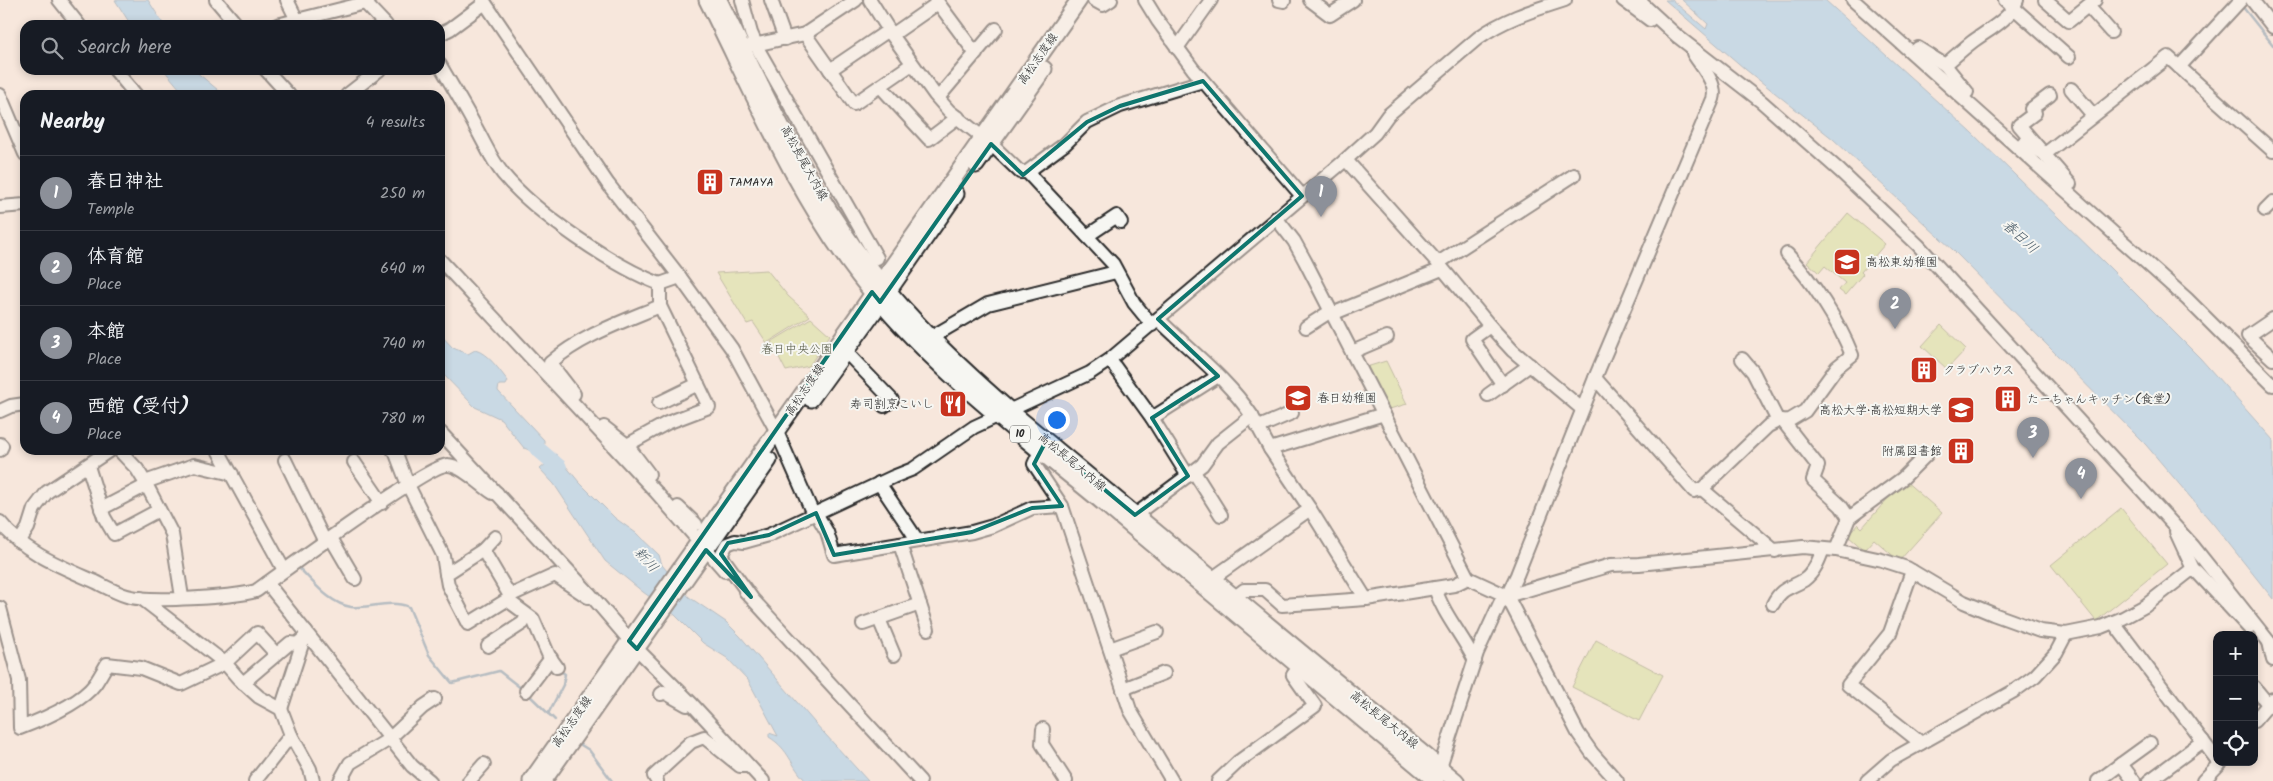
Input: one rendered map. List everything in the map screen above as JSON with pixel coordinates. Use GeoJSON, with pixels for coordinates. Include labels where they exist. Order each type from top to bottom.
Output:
{"type":"FeatureCollection","features":[{"type":"Feature","properties":{"kind":"main road","name":"高松長尾大内線"},"geometry":{"type":"LineString","coordinates":[[707,0],[744,48]]}},
{"type":"Feature","properties":{"kind":"main road","name":"高松長尾大内線"},"geometry":{"type":"LineString","coordinates":[[719,0],[744,48],[817,214],[836,244],[880,291],[930,338],[1040,451],[1328,690],[1437,776],[1456,781]]}},
{"type":"Feature","properties":{"kind":"main road","name":"高松志度線"},"geometry":{"type":"LineString","coordinates":[[987,140],[1079,0]]}},
{"type":"Feature","properties":{"kind":"main road","name":"高松志度線"},"geometry":{"type":"LineString","coordinates":[[531,781],[708,549],[779,438],[880,291],[987,140],[1093,0]]}},
{"type":"Feature","properties":{"kind":"main road","name":"高松長尾大内線"},"geometry":{"type":"LineString","coordinates":[[880,291],[934,360],[1136,515],[1235,597],[1437,776]]}},
{"type":"Feature","properties":{"kind":"main road","name":"高松志度線"},"geometry":{"type":"LineString","coordinates":[[779,438],[846,352],[880,291]]}},
{"type":"Feature","properties":{"kind":"main road","name":"高松志度線"},"geometry":{"type":"LineString","coordinates":[[543,781],[636,641]]}},
{"type":"Feature","properties":{"kind":"street"},"geometry":{"type":"LineString","coordinates":[[59,0],[75,20]]}},
{"type":"Feature","properties":{"kind":"street"},"geometry":{"type":"LineString","coordinates":[[208,0],[224,20]]}},
{"type":"Feature","properties":{"kind":"street"},"geometry":{"type":"LineString","coordinates":[[216,0],[233,20]]}},
{"type":"Feature","properties":{"kind":"street"},"geometry":{"type":"LineString","coordinates":[[287,0],[296,20],[367,1],[382,20]]}},
{"type":"Feature","properties":{"kind":"street"},"geometry":{"type":"LineString","coordinates":[[742,0],[744,48],[844,202],[877,258]]}},
{"type":"Feature","properties":{"kind":"street"},"geometry":{"type":"LineString","coordinates":[[771,0],[785,40]]}},
{"type":"Feature","properties":{"kind":"street"},"geometry":{"type":"LineString","coordinates":[[744,48],[805,34],[856,0]]}},
{"type":"Feature","properties":{"kind":"street"},"geometry":{"type":"LineString","coordinates":[[870,0],[912,64],[938,98],[987,140],[1020,172],[1027,172],[1065,144],[1087,122],[1120,106],[1203,81]]}},
{"type":"Feature","properties":{"kind":"street"},"geometry":{"type":"LineString","coordinates":[[1093,0],[1103,5],[1111,0]]}},
{"type":"Feature","properties":{"kind":"street"},"geometry":{"type":"LineString","coordinates":[[1145,0],[1158,22],[1203,81],[1302,196]]}},
{"type":"Feature","properties":{"kind":"street"},"geometry":{"type":"LineString","coordinates":[[1177,48],[1211,0]]}},
{"type":"Feature","properties":{"kind":"street"},"geometry":{"type":"LineString","coordinates":[[1310,0],[1330,15],[1353,0]]}},
{"type":"Feature","properties":{"kind":"street"},"geometry":{"type":"LineString","coordinates":[[708,549],[730,542],[744,542],[770,535],[879,483],[914,469],[952,441],[1003,413],[1090,373],[1110,360],[1346,160],[1375,133],[1388,115],[1484,33],[1513,18],[1565,0]]}},
{"type":"Feature","properties":{"kind":"street"},"geometry":{"type":"LineString","coordinates":[[1508,596],[1595,378],[1715,93],[1710,80],[1682,40],[1663,31],[1623,0]]}},
{"type":"Feature","properties":{"kind":"street"},"geometry":{"type":"LineString","coordinates":[[1638,0],[1682,40],[1762,102],[1847,177],[1918,245],[2194,546],[2269,642],[2273,660]]}},
{"type":"Feature","properties":{"kind":"street"},"geometry":{"type":"LineString","coordinates":[[1854,0],[1862,5],[2160,271],[2273,385]]}},
{"type":"Feature","properties":{"kind":"street"},"geometry":{"type":"LineString","coordinates":[[2045,0],[2069,21],[2091,3],[2111,32]]}},
{"type":"Feature","properties":{"kind":"street"},"geometry":{"type":"LineString","coordinates":[[2179,67],[2241,0]]}},
{"type":"Feature","properties":{"kind":"street"},"geometry":{"type":"LineString","coordinates":[[2252,0],[2273,27]]}},
{"type":"Feature","properties":{"kind":"street"},"geometry":{"type":"LineString","coordinates":[[445,32],[450,30],[484,1],[608,184],[680,277],[732,349],[779,438],[814,514],[827,532],[834,555],[972,532],[993,526],[1032,508],[1062,506]]}},
{"type":"Feature","properties":{"kind":"street"},"geometry":{"type":"LineString","coordinates":[[830,70],[937,2],[976,54]]}},
{"type":"Feature","properties":{"kind":"street"},"geometry":{"type":"LineString","coordinates":[[1946,65],[1970,43],[1997,24],[2012,3],[2069,57]]}},
{"type":"Feature","properties":{"kind":"street"},"geometry":{"type":"LineString","coordinates":[[938,98],[996,30]]}},
{"type":"Feature","properties":{"kind":"street"},"geometry":{"type":"LineString","coordinates":[[805,34],[854,104],[912,64]]}},
{"type":"Feature","properties":{"kind":"street"},"geometry":{"type":"LineString","coordinates":[[1897,38],[1903,39],[1946,65],[1991,122],[2002,127],[2032,149],[2045,154]]}},
{"type":"Feature","properties":{"kind":"street"},"geometry":{"type":"LineString","coordinates":[[2045,154],[2092,115],[2168,57],[2273,151]]}},
{"type":"Feature","properties":{"kind":"street"},"geometry":{"type":"LineString","coordinates":[[445,74],[477,128],[485,149],[503,174],[535,205],[615,262],[660,284],[680,277]]}},
{"type":"Feature","properties":{"kind":"street"},"geometry":{"type":"LineString","coordinates":[[119,75],[132,90]]}},
{"type":"Feature","properties":{"kind":"street"},"geometry":{"type":"LineString","coordinates":[[271,75],[284,90]]}},
{"type":"Feature","properties":{"kind":"street"},"geometry":{"type":"LineString","coordinates":[[280,75],[286,82],[286,90]]}},
{"type":"Feature","properties":{"kind":"street"},"geometry":{"type":"LineString","coordinates":[[353,90],[372,75]]}},
{"type":"Feature","properties":{"kind":"street"},"geometry":{"type":"LineString","coordinates":[[880,86],[929,140],[958,117]]}},
{"type":"Feature","properties":{"kind":"street"},"geometry":{"type":"LineString","coordinates":[[2071,89],[2092,115]]}},
{"type":"Feature","properties":{"kind":"street"},"geometry":{"type":"LineString","coordinates":[[0,95],[20,142]]}},
{"type":"Feature","properties":{"kind":"street"},"geometry":{"type":"LineString","coordinates":[[2050,95],[2031,108],[2035,113],[2019,125],[2091,209]]}},
{"type":"Feature","properties":{"kind":"street"},"geometry":{"type":"LineString","coordinates":[[1346,160],[1440,266],[1490,326],[1530,365],[1582,410]]}},
{"type":"Feature","properties":{"kind":"street"},"geometry":{"type":"LineString","coordinates":[[1027,172],[1113,264],[1134,303],[1218,376],[1240,398],[1259,427],[1270,449],[1366,599]]}},
{"type":"Feature","properties":{"kind":"street"},"geometry":{"type":"LineString","coordinates":[[1306,327],[1332,313],[1440,266],[1574,175]]}},
{"type":"Feature","properties":{"kind":"street"},"geometry":{"type":"LineString","coordinates":[[0,207],[20,205]]}},
{"type":"Feature","properties":{"kind":"street"},"geometry":{"type":"LineString","coordinates":[[1087,236],[1117,216],[1120,222]]}},
{"type":"Feature","properties":{"kind":"street"},"geometry":{"type":"LineString","coordinates":[[1276,218],[1294,241],[1468,578],[1508,596],[1578,733],[1592,753],[1617,781]]}},
{"type":"Feature","properties":{"kind":"street"},"geometry":{"type":"LineString","coordinates":[[1595,378],[1694,491],[1702,489],[1768,426],[1780,420],[1790,420],[1805,411],[1837,367],[1852,356],[1842,329],[1799,267],[1787,254]]}},
{"type":"Feature","properties":{"kind":"street"},"geometry":{"type":"LineString","coordinates":[[445,265],[658,491],[751,597],[920,781]]}},
{"type":"Feature","properties":{"kind":"street"},"geometry":{"type":"LineString","coordinates":[[930,338],[957,320],[988,304],[1116,272]]}},
{"type":"Feature","properties":{"kind":"street"},"geometry":{"type":"LineString","coordinates":[[627,446],[667,423],[709,406],[660,306],[660,284]]}},
{"type":"Feature","properties":{"kind":"street"},"geometry":{"type":"LineString","coordinates":[[660,306],[591,336],[564,351],[550,363],[592,417],[627,446],[658,491],[696,524]]}},
{"type":"Feature","properties":{"kind":"street"},"geometry":{"type":"LineString","coordinates":[[2273,319],[2248,336],[2273,359]]}},
{"type":"Feature","properties":{"kind":"street"},"geometry":{"type":"LineString","coordinates":[[1490,326],[1472,339],[1503,385]]}},
{"type":"Feature","properties":{"kind":"street"},"geometry":{"type":"LineString","coordinates":[[1352,352],[1386,337]]}},
{"type":"Feature","properties":{"kind":"street"},"geometry":{"type":"LineString","coordinates":[[846,352],[892,400],[884,406]]}},
{"type":"Feature","properties":{"kind":"street"},"geometry":{"type":"LineString","coordinates":[[1742,359],[1753,372],[1780,420],[1818,466],[1813,480],[1841,506],[1850,518]]}},
{"type":"Feature","properties":{"kind":"street"},"geometry":{"type":"LineString","coordinates":[[1110,360],[1220,515]]}},
{"type":"Feature","properties":{"kind":"street"},"geometry":{"type":"LineString","coordinates":[[1488,395],[1530,365]]}},
{"type":"Feature","properties":{"kind":"street"},"geometry":{"type":"LineString","coordinates":[[1152,418],[1218,376]]}},
{"type":"Feature","properties":{"kind":"street"},"geometry":{"type":"LineString","coordinates":[[659,403],[698,384]]}},
{"type":"Feature","properties":{"kind":"street"},"geometry":{"type":"LineString","coordinates":[[0,411],[20,405]]}},
{"type":"Feature","properties":{"kind":"street"},"geometry":{"type":"LineString","coordinates":[[1259,427],[1292,413]]}},
{"type":"Feature","properties":{"kind":"street"},"geometry":{"type":"LineString","coordinates":[[1270,449],[1384,414]]}},
{"type":"Feature","properties":{"kind":"street"},"geometry":{"type":"LineString","coordinates":[[1136,515],[1202,465],[1218,443],[1252,416]]}},
{"type":"Feature","properties":{"kind":"street"},"geometry":{"type":"LineString","coordinates":[[445,437],[636,641],[763,781]]}},
{"type":"Feature","properties":{"kind":"street"},"geometry":{"type":"LineString","coordinates":[[0,444],[2,446],[0,450]]}},
{"type":"Feature","properties":{"kind":"street"},"geometry":{"type":"LineString","coordinates":[[1040,451],[1034,464],[1062,506],[1130,710],[1172,781]]}},
{"type":"Feature","properties":{"kind":"street"},"geometry":{"type":"LineString","coordinates":[[1836,550],[1850,518],[1902,478],[1927,454]]}},
{"type":"Feature","properties":{"kind":"street"},"geometry":{"type":"LineString","coordinates":[[19,542],[28,528],[34,508],[47,492],[103,455]]}},
{"type":"Feature","properties":{"kind":"street"},"geometry":{"type":"LineString","coordinates":[[124,455],[137,468],[172,534],[182,597]]}},
{"type":"Feature","properties":{"kind":"street"},"geometry":{"type":"LineString","coordinates":[[221,455],[284,570]]}},
{"type":"Feature","properties":{"kind":"street"},"geometry":{"type":"LineString","coordinates":[[397,455],[408,485],[444,555],[448,585],[468,624],[510,597],[555,575],[583,595],[597,601]]}},
{"type":"Feature","properties":{"kind":"street"},"geometry":{"type":"LineString","coordinates":[[285,460],[328,540],[354,579]]}},
{"type":"Feature","properties":{"kind":"street"},"geometry":{"type":"LineString","coordinates":[[354,462],[382,503]]}},
{"type":"Feature","properties":{"kind":"street"},"geometry":{"type":"LineString","coordinates":[[101,509],[146,484],[194,465],[232,474]]}},
{"type":"Feature","properties":{"kind":"street"},"geometry":{"type":"LineString","coordinates":[[2,530],[57,564],[128,597],[239,595],[256,591],[436,467],[446,465],[456,467],[493,493],[497,493]]}},
{"type":"Feature","properties":{"kind":"street"},"geometry":{"type":"LineString","coordinates":[[88,466],[101,509],[114,534],[159,510]]}},
{"type":"Feature","properties":{"kind":"street"},"geometry":{"type":"LineString","coordinates":[[879,483],[918,541]]}},
{"type":"Feature","properties":{"kind":"street"},"geometry":{"type":"LineString","coordinates":[[1702,489],[1775,551]]}},
{"type":"Feature","properties":{"kind":"street"},"geometry":{"type":"LineString","coordinates":[[1212,578],[1310,509]]}},
{"type":"Feature","properties":{"kind":"street"},"geometry":{"type":"LineString","coordinates":[[2170,520],[2194,571],[2249,628],[2269,642]]}},
{"type":"Feature","properties":{"kind":"street"},"geometry":{"type":"LineString","coordinates":[[446,574],[483,550],[495,537]]}},
{"type":"Feature","properties":{"kind":"street"},"geometry":{"type":"LineString","coordinates":[[900,544],[928,629]]}},
{"type":"Feature","properties":{"kind":"street"},"geometry":{"type":"LineString","coordinates":[[1437,776],[1475,661],[1500,603],[1508,596],[1610,565],[1639,564],[1803,547],[1836,550],[1882,560],[1912,571],[1964,602],[1992,614],[2040,631],[2066,634],[2101,627],[2145,606],[2191,570],[2194,571]]}},
{"type":"Feature","properties":{"kind":"street"},"geometry":{"type":"LineString","coordinates":[[1773,604],[1780,591],[1805,579],[1818,562],[1823,549]]}},
{"type":"Feature","properties":{"kind":"street"},"geometry":{"type":"LineString","coordinates":[[483,550],[510,597],[510,602],[533,619],[554,663],[526,690]]}},
{"type":"Feature","properties":{"kind":"street"},"geometry":{"type":"LineString","coordinates":[[1912,571],[1890,633],[1848,685],[1921,743]]}},
{"type":"Feature","properties":{"kind":"street"},"geometry":{"type":"LineString","coordinates":[[1235,597],[1244,590],[1265,590],[1282,605],[1366,599],[1454,585],[1468,578]]}},
{"type":"Feature","properties":{"kind":"street"},"geometry":{"type":"LineString","coordinates":[[267,583],[305,635],[412,766],[430,781]]}},
{"type":"Feature","properties":{"kind":"street"},"geometry":{"type":"LineString","coordinates":[[1435,588],[1439,601],[1464,638],[1475,661]]}},
{"type":"Feature","properties":{"kind":"street"},"geometry":{"type":"LineString","coordinates":[[141,598],[225,663],[259,697],[281,709]]}},
{"type":"Feature","properties":{"kind":"street"},"geometry":{"type":"LineString","coordinates":[[863,624],[920,604]]}},
{"type":"Feature","properties":{"kind":"street"},"geometry":{"type":"LineString","coordinates":[[0,608],[6,647],[19,680],[20,728],[49,717],[87,692],[94,685],[107,664],[140,668],[181,684],[225,663],[257,633],[276,654]]}},
{"type":"Feature","properties":{"kind":"street"},"geometry":{"type":"LineString","coordinates":[[488,646],[523,623],[527,616]]}},
{"type":"Feature","properties":{"kind":"street"},"geometry":{"type":"LineString","coordinates":[[879,619],[894,655]]}},
{"type":"Feature","properties":{"kind":"street"},"geometry":{"type":"LineString","coordinates":[[2112,622],[2213,754]]}},
{"type":"Feature","properties":{"kind":"street"},"geometry":{"type":"LineString","coordinates":[[1110,649],[1157,632]]}},
{"type":"Feature","properties":{"kind":"street"},"geometry":{"type":"LineString","coordinates":[[1867,781],[1891,760],[2014,692],[2056,653],[2066,634]]}},
{"type":"Feature","properties":{"kind":"street"},"geometry":{"type":"LineString","coordinates":[[243,683],[290,643],[297,644],[305,635]]}},
{"type":"Feature","properties":{"kind":"street"},"geometry":{"type":"LineString","coordinates":[[305,635],[281,709],[291,735],[310,769],[313,781]]}},
{"type":"Feature","properties":{"kind":"street"},"geometry":{"type":"LineString","coordinates":[[1300,666],[1293,675],[1315,706]]}},
{"type":"Feature","properties":{"kind":"street"},"geometry":{"type":"LineString","coordinates":[[1123,689],[1164,673]]}},
{"type":"Feature","properties":{"kind":"street"},"geometry":{"type":"LineString","coordinates":[[1218,781],[1238,762],[1315,706],[1328,690]]}},
{"type":"Feature","properties":{"kind":"street"},"geometry":{"type":"LineString","coordinates":[[2258,690],[2271,701],[2258,716]]}},
{"type":"Feature","properties":{"kind":"street"},"geometry":{"type":"LineString","coordinates":[[661,694],[664,692],[686,705],[692,704]]}},
{"type":"Feature","properties":{"kind":"street"},"geometry":{"type":"LineString","coordinates":[[340,781],[350,763],[388,740],[423,707],[435,699]]}},
{"type":"Feature","properties":{"kind":"street"},"geometry":{"type":"LineString","coordinates":[[1043,730],[1042,744],[1066,781]]}},
{"type":"Feature","properties":{"kind":"street"},"geometry":{"type":"LineString","coordinates":[[255,781],[291,735]]}},
{"type":"Feature","properties":{"kind":"street"},"geometry":{"type":"LineString","coordinates":[[657,781],[654,776],[691,742],[704,737],[740,766],[749,766]]}},
{"type":"Feature","properties":{"kind":"street"},"geometry":{"type":"LineString","coordinates":[[2150,781],[2203,741]]}},
{"type":"Feature","properties":{"kind":"street"},"geometry":{"type":"LineString","coordinates":[[2098,781],[2150,743]]}},
{"type":"Feature","properties":{"kind":"street"},"geometry":{"type":"LineString","coordinates":[[469,781],[484,764]]}},
{"type":"Feature","properties":{"kind":"street"},"geometry":{"type":"LineString","coordinates":[[2121,764],[2134,781]]}},
{"type":"Feature","properties":{"kind":"street"},"geometry":{"type":"LineString","coordinates":[[2203,781],[2216,766]]}},
{"type":"Feature","properties":{"kind":"highlighted area"},"geometry":{"type":"Polygon","coordinates":[[[1203,81],[1302,196],[1158,319],[1218,376],[1152,418],[1188,476],[1135,515],[1046,441],[1034,464],[1062,506],[1032,508],[972,532],[834,555],[816,513],[769,535],[728,543],[721,554],[751,597],[706,550],[637,649],[629,641],[872,292],[880,302],[991,144],[1023,175],[1087,122],[1120,106],[1203,81]]]}},
{"type":"Feature","properties":{"kind":"green space"},"geometry":{"type":"Polygon","coordinates":[[[1848,213],[1885,244],[1861,272],[1863,274],[1845,295],[1839,290],[1845,283],[1825,266],[1819,273],[1807,262],[1848,213]]]}},
{"type":"Feature","properties":{"kind":"green space"},"geometry":{"type":"Polygon","coordinates":[[[767,270],[788,296],[810,316],[767,343],[753,322],[747,324],[716,273],[767,270]]]}},
{"type":"Feature","properties":{"kind":"green space","name":"春日中央公園"},"geometry":{"type":"Polygon","coordinates":[[[811,318],[830,335],[809,366],[786,371],[771,342],[811,318]]]}},
{"type":"Feature","properties":{"kind":"green space"},"geometry":{"type":"Polygon","coordinates":[[[1941,325],[1966,349],[1947,369],[1922,346],[1941,325]]]}},
{"type":"Feature","properties":{"kind":"green space"},"geometry":{"type":"Polygon","coordinates":[[[1386,361],[1407,404],[1386,410],[1363,368],[1386,361]]]}},
{"type":"Feature","properties":{"kind":"green space"},"geometry":{"type":"Polygon","coordinates":[[[1904,480],[1942,513],[1899,561],[1874,539],[1864,550],[1848,536],[1858,524],[1862,528],[1904,480]]]}},
{"type":"Feature","properties":{"kind":"green space"},"geometry":{"type":"Polygon","coordinates":[[[2121,508],[2167,564],[2096,621],[2051,565],[2121,508]]]}},
{"type":"Feature","properties":{"kind":"green space"},"geometry":{"type":"Polygon","coordinates":[[[1596,640],[1663,675],[1639,721],[1572,687],[1596,640]]]}},
{"type":"Feature","properties":{"kind":"water"},"geometry":{"type":"Polygon","coordinates":[[[115,0],[148,0],[161,20],[128,20],[115,0]]]}},
{"type":"Feature","properties":{"kind":"water","name":"春日川"},"geometry":{"type":"Polygon","coordinates":[[[1665,0],[1672,0],[1706,29],[1708,24],[1682,0],[1825,0],[1971,132],[2104,262],[2200,358],[2273,440],[2273,599],[2214,525],[2146,445],[1953,250],[1833,139],[1745,69],[1665,0]]]}},
{"type":"Feature","properties":{"kind":"water"},"geometry":{"type":"Polygon","coordinates":[[[168,75],[200,75],[218,90],[181,90],[168,75]]]}},
{"type":"Feature","properties":{"kind":"water"},"geometry":{"type":"Polygon","coordinates":[[[445,339],[453,348],[468,354],[475,350],[485,355],[493,363],[508,381],[506,385],[499,385],[498,391],[544,440],[544,444],[534,452],[524,448],[501,419],[475,407],[445,376],[445,339]]]}},
{"type":"Feature","properties":{"kind":"water"},"geometry":{"type":"Polygon","coordinates":[[[547,451],[552,457],[556,454],[579,482],[615,518],[636,533],[659,555],[662,565],[689,597],[726,622],[740,636],[868,781],[806,781],[786,752],[769,737],[769,733],[778,736],[748,680],[727,658],[703,643],[675,615],[605,561],[554,484],[540,469],[547,463],[541,455],[547,451]]]}},
{"type":"Feature","properties":{"kind":"waterway"},"geometry":{"type":"LineString","coordinates":[[2242,6],[2273,45]]}},
{"type":"Feature","properties":{"kind":"waterway","name":"新川"},"geometry":{"type":"LineString","coordinates":[[523,432],[538,449],[559,467]]}},
{"type":"Feature","properties":{"kind":"waterway"},"geometry":{"type":"LineString","coordinates":[[298,567],[329,597],[343,605],[358,607],[394,604],[409,607],[429,655],[452,683],[499,671],[522,689]]}},
{"type":"Feature","properties":{"kind":"waterway"},"geometry":{"type":"LineString","coordinates":[[548,714],[563,685],[565,674],[559,670]]}},
{"type":"Feature","properties":{"kind":"waterway"},"geometry":{"type":"LineString","coordinates":[[528,694],[555,720]]}},
{"type":"Feature","properties":{"kind":"waterway"},"geometry":{"type":"LineString","coordinates":[[581,745],[589,750],[612,781]]}},
{"type":"Feature","properties":{"kind":"place","name":"TAMAYA"},"geometry":{"type":"Point","coordinates":[710,182]}},
{"type":"Feature","properties":{"kind":"place","name":"春日神社"},"geometry":{"type":"Point","coordinates":[1321,217]}},
{"type":"Feature","properties":{"kind":"place","name":"高松東幼稚園"},"geometry":{"type":"Point","coordinates":[1847,262]}},
{"type":"Feature","properties":{"kind":"place","name":"体育館"},"geometry":{"type":"Point","coordinates":[1895,329]}},
{"type":"Feature","properties":{"kind":"place","name":"クラブハウス"},"geometry":{"type":"Point","coordinates":[1924,370]}},
{"type":"Feature","properties":{"kind":"place","name":"春日幼稚園"},"geometry":{"type":"Point","coordinates":[1298,398]}},
{"type":"Feature","properties":{"kind":"place","name":"たーちゃんキッチン(食堂)"},"geometry":{"type":"Point","coordinates":[2008,399]}},
{"type":"Feature","properties":{"kind":"place","name":"寿司割烹こいし"},"geometry":{"type":"Point","coordinates":[953,404]}},
{"type":"Feature","properties":{"kind":"place","name":"高松大学·高松短期大学"},"geometry":{"type":"Point","coordinates":[1961,410]}},
{"type":"Feature","properties":{"kind":"place","name":"附属図書館"},"geometry":{"type":"Point","coordinates":[1961,451]}},
{"type":"Feature","properties":{"kind":"place","name":"本館"},"geometry":{"type":"Point","coordinates":[2033,458]}},
{"type":"Feature","properties":{"kind":"place","name":"西館 (受付)"},"geometry":{"type":"Point","coordinates":[2081,499]}}]}
